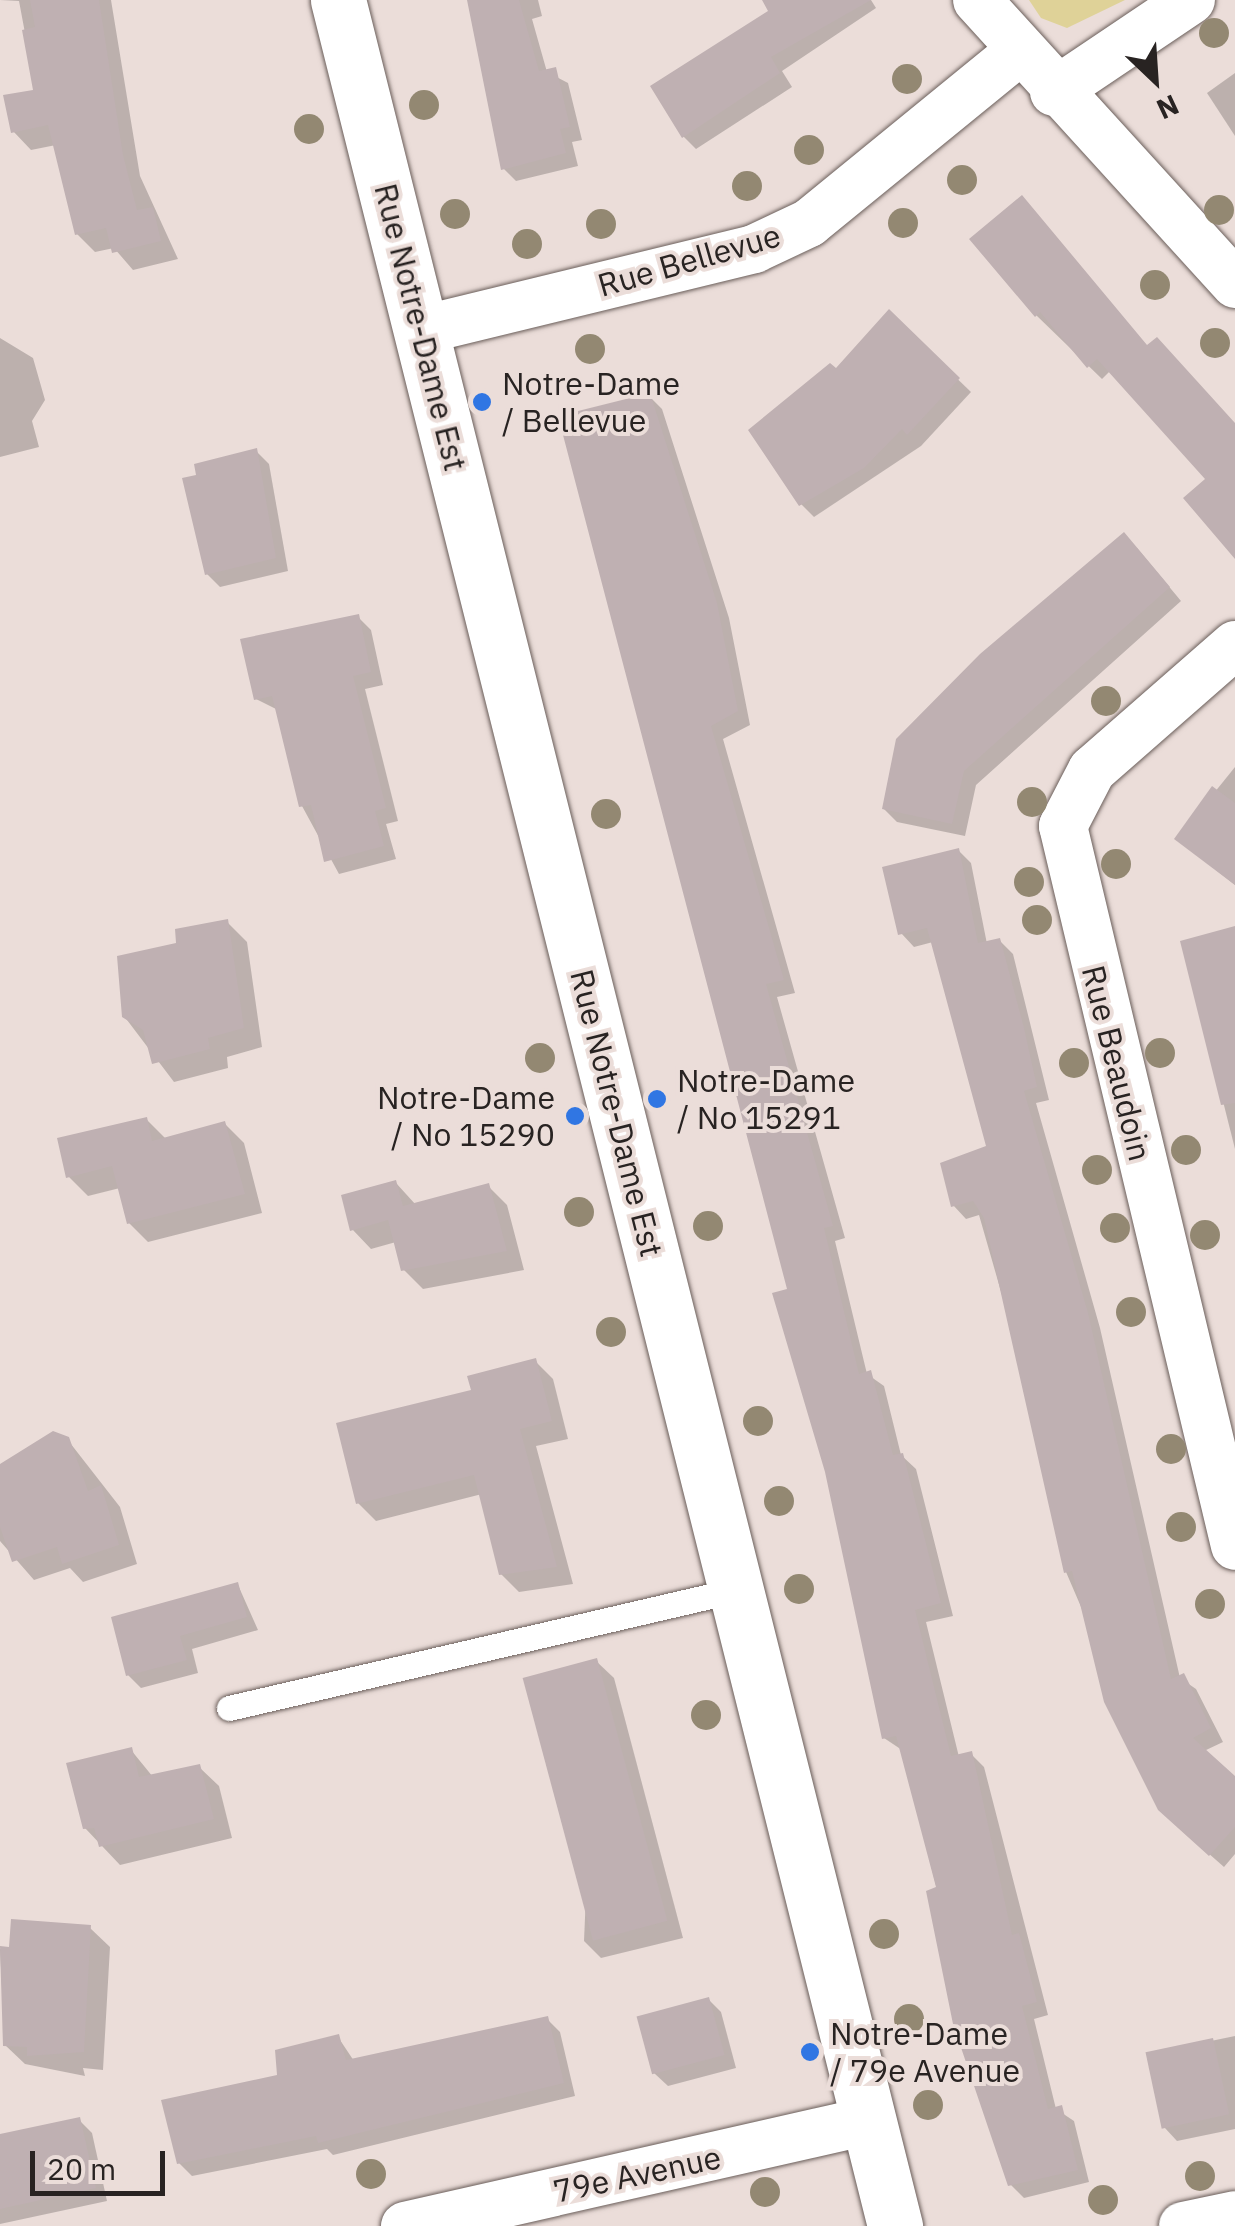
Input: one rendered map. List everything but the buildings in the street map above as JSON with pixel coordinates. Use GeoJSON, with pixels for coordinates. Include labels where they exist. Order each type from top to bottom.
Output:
{"type":"FeatureCollection","features":[{"type":"Feature","properties":{"kind":"main road","name":"Rue Notre-Dame Est"},"geometry":{"type":"LineString","coordinates":[[338,0],[895,2226]]}},
{"type":"Feature","properties":{"kind":"street"},"geometry":{"type":"LineString","coordinates":[[977,0],[1054,92],[1235,284]]}},
{"type":"Feature","properties":{"kind":"street"},"geometry":{"type":"LineString","coordinates":[[1054,92],[1191,0]]}},
{"type":"Feature","properties":{"kind":"street","name":"Rue Bellevue"},"geometry":{"type":"LineString","coordinates":[[422,330],[768,242],[809,223],[1020,52]]}},
{"type":"Feature","properties":{"kind":"street","name":"Rue Beaudoin"},"geometry":{"type":"LineString","coordinates":[[1235,645],[1092,770],[1063,826],[1235,1546]]}},
{"type":"Feature","properties":{"kind":"street","name":"79e Avenue"},"geometry":{"type":"LineString","coordinates":[[405,2226],[870,2121]]}},
{"type":"Feature","properties":{"kind":"street"},"geometry":{"type":"LineString","coordinates":[[1183,2226],[1235,2215]]}},
{"type":"Feature","properties":{"kind":"lane"},"geometry":{"type":"LineString","coordinates":[[229,1708],[736,1590]]}},
{"type":"Feature","properties":{"kind":"shaded area"},"geometry":{"type":"Polygon","coordinates":[[[1029,0],[1125,0],[1067,28],[1041,18],[1029,0]]]}},
{"type":"Feature","properties":{"kind":"place","name":"Notre-Dame / Bellevue"},"geometry":{"type":"Point","coordinates":[482,402]}},
{"type":"Feature","properties":{"kind":"place","name":"Notre-Dame / No 15291"},"geometry":{"type":"Point","coordinates":[657,1099]}},
{"type":"Feature","properties":{"kind":"place","name":"Notre-Dame / No 15290"},"geometry":{"type":"Point","coordinates":[575,1116]}},
{"type":"Feature","properties":{"kind":"place","name":"Notre-Dame / 79e Avenue"},"geometry":{"type":"Point","coordinates":[810,2052]}}]}
